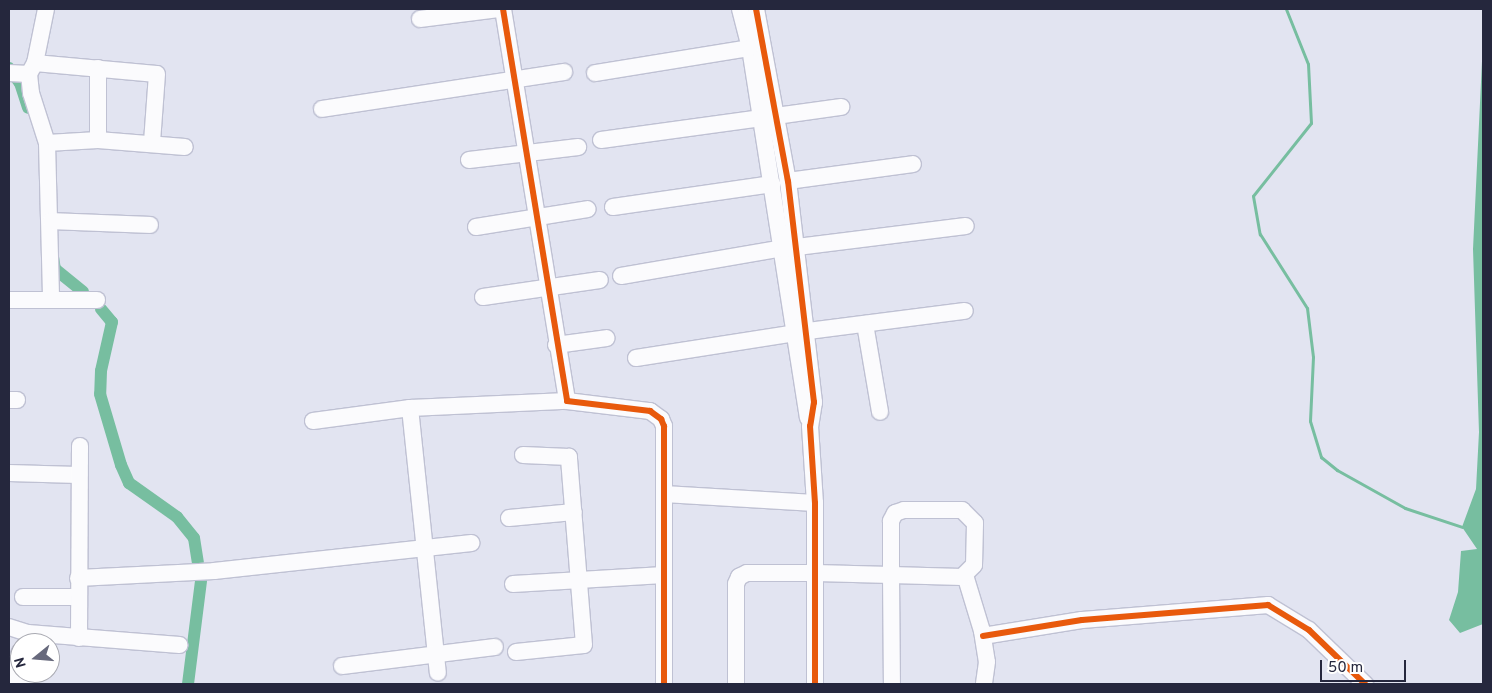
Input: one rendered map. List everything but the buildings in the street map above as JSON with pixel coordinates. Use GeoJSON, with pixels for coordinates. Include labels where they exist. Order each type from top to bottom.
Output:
{"type":"FeatureCollection","features":[{"type":"Feature","properties":{"kind":"street"},"geometry":{"type":"LineString","coordinates":[[46,9],[32,68],[31,93],[47,143],[51,221],[51,300]]}},
{"type":"Feature","properties":{"kind":"street"},"geometry":{"type":"LineString","coordinates":[[420,19],[498,9]]}},
{"type":"Feature","properties":{"kind":"street"},"geometry":{"type":"LineString","coordinates":[[503,9],[556,345],[567,401]]}},
{"type":"Feature","properties":{"kind":"street"},"geometry":{"type":"LineString","coordinates":[[748,11],[750,48],[768,117]]}},
{"type":"Feature","properties":{"kind":"street"},"geometry":{"type":"LineString","coordinates":[[748,11],[780,183],[801,332],[803,400],[810,426],[814,503],[816,573],[815,684]]}},
{"type":"Feature","properties":{"kind":"street"},"geometry":{"type":"LineString","coordinates":[[595,73],[750,48]]}},
{"type":"Feature","properties":{"kind":"street"},"geometry":{"type":"LineString","coordinates":[[9,72],[32,68],[98,68],[156,74],[152,142]]}},
{"type":"Feature","properties":{"kind":"street"},"geometry":{"type":"LineString","coordinates":[[98,68],[98,140]]}},
{"type":"Feature","properties":{"kind":"street"},"geometry":{"type":"LineString","coordinates":[[322,109],[564,72]]}},
{"type":"Feature","properties":{"kind":"street"},"geometry":{"type":"LineString","coordinates":[[601,140],[841,108]]}},
{"type":"Feature","properties":{"kind":"street"},"geometry":{"type":"LineString","coordinates":[[47,143],[98,140],[152,142],[185,147]]}},
{"type":"Feature","properties":{"kind":"street"},"geometry":{"type":"LineString","coordinates":[[469,160],[578,146]]}},
{"type":"Feature","properties":{"kind":"street"},"geometry":{"type":"LineString","coordinates":[[613,207],[913,164]]}},
{"type":"Feature","properties":{"kind":"street"},"geometry":{"type":"LineString","coordinates":[[476,227],[588,209]]}},
{"type":"Feature","properties":{"kind":"street"},"geometry":{"type":"LineString","coordinates":[[51,221],[150,225]]}},
{"type":"Feature","properties":{"kind":"street"},"geometry":{"type":"LineString","coordinates":[[621,276],[790,247],[966,226]]}},
{"type":"Feature","properties":{"kind":"street"},"geometry":{"type":"LineString","coordinates":[[483,297],[600,280]]}},
{"type":"Feature","properties":{"kind":"street"},"geometry":{"type":"LineString","coordinates":[[9,300],[97,300]]}},
{"type":"Feature","properties":{"kind":"street"},"geometry":{"type":"LineString","coordinates":[[636,358],[801,332],[965,310]]}},
{"type":"Feature","properties":{"kind":"street"},"geometry":{"type":"LineString","coordinates":[[865,324],[880,412]]}},
{"type":"Feature","properties":{"kind":"street"},"geometry":{"type":"LineString","coordinates":[[556,345],[607,338]]}},
{"type":"Feature","properties":{"kind":"street"},"geometry":{"type":"LineString","coordinates":[[313,421],[410,408],[567,401],[650,412],[661,419],[664,426],[664,684]]}},
{"type":"Feature","properties":{"kind":"street"},"geometry":{"type":"LineString","coordinates":[[410,408],[438,673]]}},
{"type":"Feature","properties":{"kind":"street"},"geometry":{"type":"LineString","coordinates":[[80,446],[77,597],[80,638]]}},
{"type":"Feature","properties":{"kind":"street"},"geometry":{"type":"LineString","coordinates":[[516,652],[584,645],[569,457],[523,455]]}},
{"type":"Feature","properties":{"kind":"street"},"geometry":{"type":"LineString","coordinates":[[9,473],[78,475]]}},
{"type":"Feature","properties":{"kind":"street"},"geometry":{"type":"LineString","coordinates":[[664,494],[814,503]]}},
{"type":"Feature","properties":{"kind":"street"},"geometry":{"type":"LineString","coordinates":[[736,684],[736,584],[739,578],[748,574],[816,573],[891,575],[965,575],[974,565],[975,523],[971,516],[962,510],[914,510],[895,513],[891,521],[891,575],[892,684]]}},
{"type":"Feature","properties":{"kind":"street"},"geometry":{"type":"LineString","coordinates":[[509,518],[574,512]]}},
{"type":"Feature","properties":{"kind":"street"},"geometry":{"type":"LineString","coordinates":[[78,578],[214,571],[471,543]]}},
{"type":"Feature","properties":{"kind":"street"},"geometry":{"type":"LineString","coordinates":[[965,575],[983,636],[987,662],[984,684]]}},
{"type":"Feature","properties":{"kind":"street"},"geometry":{"type":"LineString","coordinates":[[514,584],[664,576]]}},
{"type":"Feature","properties":{"kind":"street"},"geometry":{"type":"LineString","coordinates":[[23,597],[77,597]]}},
{"type":"Feature","properties":{"kind":"street"},"geometry":{"type":"LineString","coordinates":[[983,636],[1082,620],[1268,605],[1309,630],[1364,684]]}},
{"type":"Feature","properties":{"kind":"street"},"geometry":{"type":"LineString","coordinates":[[60,638],[180,645]]}},
{"type":"Feature","properties":{"kind":"street"},"geometry":{"type":"LineString","coordinates":[[342,666],[436,656],[494,647]]}},
{"type":"Feature","properties":{"kind":"street"},"geometry":{"type":"LineString","coordinates":[[9,680],[26,684]]}},
{"type":"Feature","properties":{"kind":"shaded area"},"geometry":{"type":"Polygon","coordinates":[[[1483,40],[1483,624],[1460,633],[1449,620],[1458,592],[1461,551],[1477,549],[1462,527],[1476,489],[1479,432],[1473,249],[1483,40]]]}},
{"type":"Feature","properties":{"kind":"waterway"},"geometry":{"type":"LineString","coordinates":[[1286,9],[1308,64],[1311,123],[1253,196],[1260,234],[1307,308],[1313,357],[1310,421],[1321,457],[1337,470],[1405,508],[1462,527]]}},
{"type":"Feature","properties":{"kind":"waterway"},"geometry":{"type":"LineString","coordinates":[[9,68],[20,83],[28,108]]}},
{"type":"Feature","properties":{"kind":"waterway"},"geometry":{"type":"LineString","coordinates":[[53,257],[55,269],[83,292]]}},
{"type":"Feature","properties":{"kind":"waterway"},"geometry":{"type":"LineString","coordinates":[[101,309],[112,322],[101,371],[100,394],[121,465],[129,483],[177,517],[194,538],[198,563]]}},
{"type":"Feature","properties":{"kind":"waterway"},"geometry":{"type":"LineString","coordinates":[[188,684],[201,581]]}},
{"type":"Feature","properties":{"kind":"cycle path"},"geometry":{"type":"LineString","coordinates":[[503,9],[567,401],[650,411],[661,419],[664,426],[664,684]]}},
{"type":"Feature","properties":{"kind":"cycle path"},"geometry":{"type":"LineString","coordinates":[[756,9],[788,181],[814,402],[810,426],[815,503],[815,684]]}},
{"type":"Feature","properties":{"kind":"cycle path"},"geometry":{"type":"LineString","coordinates":[[983,636],[1082,620],[1268,605],[1309,630],[1365,684]]}}]}
